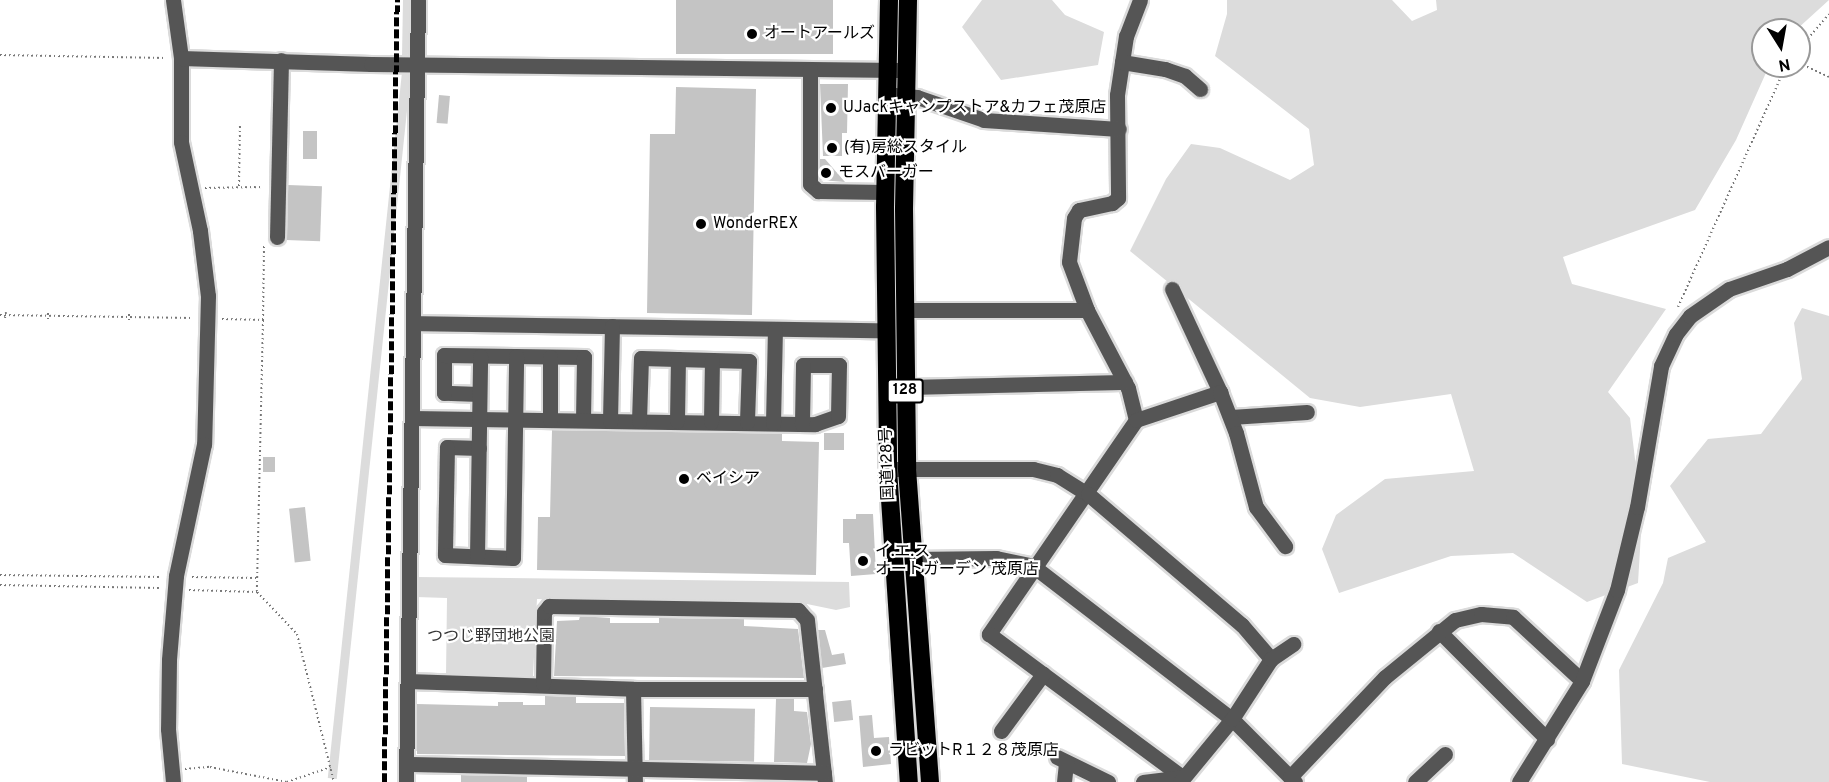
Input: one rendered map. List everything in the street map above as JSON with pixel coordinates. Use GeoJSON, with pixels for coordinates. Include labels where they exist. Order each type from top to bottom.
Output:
{"type":"FeatureCollection","features":[{"type":"Feature","properties":{"kind":"highway","name":"国道128号"},"geometry":{"type":"LineString","coordinates":[[889,0],[885,192],[888,469],[909,782]]}},
{"type":"Feature","properties":{"kind":"highway","name":"国道128号"},"geometry":{"type":"LineString","coordinates":[[908,0],[904,310],[907,469],[930,782]]}},
{"type":"Feature","properties":{"kind":"street"},"geometry":{"type":"LineString","coordinates":[[173,0],[181,58],[181,142],[192,188],[208,284],[205,431],[176,583],[167,700],[173,776]]}},
{"type":"Feature","properties":{"kind":"street"},"geometry":{"type":"LineString","coordinates":[[406,782],[418,0]]}},
{"type":"Feature","properties":{"kind":"street"},"geometry":{"type":"LineString","coordinates":[[1136,420],[1125,382],[1087,310],[1069,262],[1074,218],[1079,210],[1112,203],[1118,198],[1117,95],[1126,36],[1140,0]]}},
{"type":"Feature","properties":{"kind":"street"},"geometry":{"type":"LineString","coordinates":[[181,58],[418,64],[906,70]]}},
{"type":"Feature","properties":{"kind":"street"},"geometry":{"type":"LineString","coordinates":[[277,237],[280,60]]}},
{"type":"Feature","properties":{"kind":"street"},"geometry":{"type":"LineString","coordinates":[[1122,62],[1165,69],[1185,76],[1200,89]]}},
{"type":"Feature","properties":{"kind":"street"},"geometry":{"type":"LineString","coordinates":[[810,69],[810,183],[826,192],[885,192]]}},
{"type":"Feature","properties":{"kind":"street"},"geometry":{"type":"LineString","coordinates":[[887,96],[906,95],[984,120],[1119,129]]}},
{"type":"Feature","properties":{"kind":"street"},"geometry":{"type":"LineString","coordinates":[[1519,782],[1582,681],[1617,590],[1637,507],[1661,366],[1676,334],[1690,316],[1730,289],[1787,269],[1829,247]]}},
{"type":"Feature","properties":{"kind":"street"},"geometry":{"type":"LineString","coordinates":[[1172,290],[1231,417],[1256,507],[1285,546]]}},
{"type":"Feature","properties":{"kind":"street"},"geometry":{"type":"LineString","coordinates":[[904,310],[1087,310]]}},
{"type":"Feature","properties":{"kind":"street"},"geometry":{"type":"LineString","coordinates":[[414,322],[885,330]]}},
{"type":"Feature","properties":{"kind":"street"},"geometry":{"type":"LineString","coordinates":[[610,421],[612,326]]}},
{"type":"Feature","properties":{"kind":"street"},"geometry":{"type":"LineString","coordinates":[[773,423],[775,329]]}},
{"type":"Feature","properties":{"kind":"street"},"geometry":{"type":"LineString","coordinates":[[479,394],[444,393],[444,355],[584,357],[583,420]]}},
{"type":"Feature","properties":{"kind":"street"},"geometry":{"type":"LineString","coordinates":[[477,556],[480,356]]}},
{"type":"Feature","properties":{"kind":"street"},"geometry":{"type":"LineString","coordinates":[[478,448],[447,447],[445,555],[513,558],[516,356]]}},
{"type":"Feature","properties":{"kind":"street"},"geometry":{"type":"LineString","coordinates":[[550,357],[550,420]]}},
{"type":"Feature","properties":{"kind":"street"},"geometry":{"type":"LineString","coordinates":[[639,421],[641,358],[749,361],[747,422]]}},
{"type":"Feature","properties":{"kind":"street"},"geometry":{"type":"LineString","coordinates":[[677,422],[678,359]]}},
{"type":"Feature","properties":{"kind":"street"},"geometry":{"type":"LineString","coordinates":[[711,422],[712,360]]}},
{"type":"Feature","properties":{"kind":"street"},"geometry":{"type":"LineString","coordinates":[[905,387],[1125,382]]}},
{"type":"Feature","properties":{"kind":"street"},"geometry":{"type":"LineString","coordinates":[[1181,779],[989,634],[1088,494],[1136,420],[1220,392]]}},
{"type":"Feature","properties":{"kind":"street"},"geometry":{"type":"LineString","coordinates":[[1231,417],[1307,412]]}},
{"type":"Feature","properties":{"kind":"street"},"geometry":{"type":"LineString","coordinates":[[412,418],[802,424]]}},
{"type":"Feature","properties":{"kind":"street"},"geometry":{"type":"LineString","coordinates":[[888,469],[1033,469],[1058,474],[1088,494],[1242,625],[1271,659]]}},
{"type":"Feature","properties":{"kind":"street"},"geometry":{"type":"LineString","coordinates":[[912,559],[996,558],[1036,567],[1232,718],[1292,779],[1385,677],[1455,620],[1481,614],[1513,617],[1582,681]]}},
{"type":"Feature","properties":{"kind":"street"},"geometry":{"type":"LineString","coordinates":[[407,764],[635,776],[824,778],[807,620],[802,613],[794,610],[549,606],[544,612],[543,684]]}},
{"type":"Feature","properties":{"kind":"street"},"geometry":{"type":"LineString","coordinates":[[1439,631],[1547,739]]}},
{"type":"Feature","properties":{"kind":"street"},"geometry":{"type":"LineString","coordinates":[[1143,782],[1181,779],[1232,718],[1271,659],[1293,644]]}},
{"type":"Feature","properties":{"kind":"street"},"geometry":{"type":"LineString","coordinates":[[1001,731],[1043,674]]}},
{"type":"Feature","properties":{"kind":"street"},"geometry":{"type":"LineString","coordinates":[[408,681],[633,689],[815,689]]}},
{"type":"Feature","properties":{"kind":"street"},"geometry":{"type":"LineString","coordinates":[[633,689],[635,776]]}},
{"type":"Feature","properties":{"kind":"street"},"geometry":{"type":"LineString","coordinates":[[1415,782],[1445,754]]}},
{"type":"Feature","properties":{"kind":"street"},"geometry":{"type":"LineString","coordinates":[[1064,782],[1062,759],[1108,782]]}},
{"type":"Feature","properties":{"kind":"path"},"geometry":{"type":"LineString","coordinates":[[1811,35],[1829,14]]}},
{"type":"Feature","properties":{"kind":"path"},"geometry":{"type":"LineString","coordinates":[[0,55],[181,58]]}},
{"type":"Feature","properties":{"kind":"path"},"geometry":{"type":"LineString","coordinates":[[1811,69],[1829,77]]}},
{"type":"Feature","properties":{"kind":"path"},"geometry":{"type":"LineString","coordinates":[[1676,334],[1678,305],[1781,78]]}},
{"type":"Feature","properties":{"kind":"path"},"geometry":{"type":"LineString","coordinates":[[239,187],[240,123]]}},
{"type":"Feature","properties":{"kind":"path"},"geometry":{"type":"LineString","coordinates":[[192,188],[265,187]]}},
{"type":"Feature","properties":{"kind":"path"},"geometry":{"type":"LineString","coordinates":[[5,318],[6,312]]}},
{"type":"Feature","properties":{"kind":"path"},"geometry":{"type":"LineString","coordinates":[[48,312],[48,319]]}},
{"type":"Feature","properties":{"kind":"path"},"geometry":{"type":"LineString","coordinates":[[129,314],[129,320]]}},
{"type":"Feature","properties":{"kind":"path"},"geometry":{"type":"LineString","coordinates":[[0,575],[176,583],[257,592],[297,634],[334,782]]}},
{"type":"Feature","properties":{"kind":"path"},"geometry":{"type":"LineString","coordinates":[[0,585],[176,583],[258,578],[257,592]]}},
{"type":"Feature","properties":{"kind":"path"},"geometry":{"type":"LineString","coordinates":[[173,776],[210,767],[287,782],[331,767]]}},
{"type":"Feature","properties":{"kind":"green space"},"geometry":{"type":"Polygon","coordinates":[[[403,0],[411,0],[412,54],[402,56],[403,0]]]}},
{"type":"Feature","properties":{"kind":"green space"},"geometry":{"type":"Polygon","coordinates":[[[982,0],[1052,0],[1065,15],[1104,32],[1098,65],[1001,80],[962,27],[982,0]]]}},
{"type":"Feature","properties":{"kind":"green space"},"geometry":{"type":"Polygon","coordinates":[[[1227,0],[1392,0],[1412,21],[1437,10],[1436,0],[1829,0],[1809,18],[1751,18],[1751,78],[1764,78],[1736,140],[1695,210],[1563,257],[1572,284],[1666,309],[1608,392],[1630,418],[1642,516],[1638,583],[1587,602],[1513,553],[1451,556],[1339,593],[1322,549],[1336,515],[1385,479],[1474,471],[1451,394],[1360,407],[1310,398],[1130,251],[1166,179],[1191,144],[1220,148],[1290,180],[1314,165],[1309,129],[1215,56],[1227,14],[1227,0]]]}},
{"type":"Feature","properties":{"kind":"green space"},"geometry":{"type":"Polygon","coordinates":[[[402,72],[411,73],[337,779],[328,778],[402,72]]]}},
{"type":"Feature","properties":{"kind":"green space"},"geometry":{"type":"Polygon","coordinates":[[[1802,308],[1829,316],[1829,782],[1710,782],[1622,764],[1619,670],[1663,583],[1668,558],[1706,542],[1670,486],[1708,439],[1761,434],[1802,379],[1794,323],[1802,308]]]}},
{"type":"Feature","properties":{"kind":"green space","name":"つつじ野団地公園"},"geometry":{"type":"Polygon","coordinates":[[[416,577],[849,582],[850,607],[836,610],[807,604],[537,599],[533,676],[446,675],[447,598],[416,597],[416,577]]]}},
{"type":"Feature","properties":{"kind":"green space"},"geometry":{"type":"Polygon","coordinates":[[[910,627],[921,782],[917,782],[910,627]]]}},
{"type":"Feature","properties":{"kind":"building","name":"オートアールズ"},"geometry":{"type":"Polygon","coordinates":[[[676,0],[833,0],[833,54],[676,54],[676,0]]]}},
{"type":"Feature","properties":{"kind":"building","name":"UJackキャンプストア&カフェ茂原店"},"geometry":{"type":"Polygon","coordinates":[[[820,84],[848,84],[847,133],[842,133],[842,156],[823,156],[820,84]]]}},
{"type":"Feature","properties":{"kind":"building","name":"WonderREX"},"geometry":{"type":"Polygon","coordinates":[[[676,87],[756,89],[752,315],[647,313],[650,134],[675,134],[676,87]]]}},
{"type":"Feature","properties":{"kind":"building"},"geometry":{"type":"Polygon","coordinates":[[[439,95],[450,96],[448,124],[437,123],[439,95]]]}},
{"type":"Feature","properties":{"kind":"building"},"geometry":{"type":"Polygon","coordinates":[[[303,131],[317,131],[317,159],[303,159],[303,131]]]}},
{"type":"Feature","properties":{"kind":"building"},"geometry":{"type":"Polygon","coordinates":[[[820,159],[825,159],[845,182],[820,180],[820,159]]]}},
{"type":"Feature","properties":{"kind":"building"},"geometry":{"type":"Polygon","coordinates":[[[288,185],[322,186],[320,241],[286,240],[288,185]]]}},
{"type":"Feature","properties":{"kind":"building","name":"ベイシア"},"geometry":{"type":"Polygon","coordinates":[[[552,430],[782,433],[782,441],[819,442],[816,575],[537,570],[538,517],[550,517],[552,430]]]}},
{"type":"Feature","properties":{"kind":"building"},"geometry":{"type":"Polygon","coordinates":[[[824,433],[844,433],[844,450],[824,450],[824,433]]]}},
{"type":"Feature","properties":{"kind":"building"},"geometry":{"type":"Polygon","coordinates":[[[263,457],[275,457],[275,472],[263,472],[263,457]]]}},
{"type":"Feature","properties":{"kind":"building"},"geometry":{"type":"Polygon","coordinates":[[[305,507],[311,561],[295,562],[289,509],[305,507]]]}},
{"type":"Feature","properties":{"kind":"building"},"geometry":{"type":"Polygon","coordinates":[[[856,514],[873,514],[876,574],[851,576],[849,543],[843,543],[843,519],[856,519],[856,514]]]}},
{"type":"Feature","properties":{"kind":"building"},"geometry":{"type":"Polygon","coordinates":[[[580,616],[610,618],[610,623],[659,623],[659,618],[744,619],[744,626],[798,629],[804,678],[554,676],[557,621],[579,620],[580,616]]]}},
{"type":"Feature","properties":{"kind":"building"},"geometry":{"type":"Polygon","coordinates":[[[818,630],[825,630],[832,655],[844,653],[846,664],[822,668],[818,630]]]}},
{"type":"Feature","properties":{"kind":"building"},"geometry":{"type":"Polygon","coordinates":[[[545,696],[576,697],[576,703],[624,703],[625,756],[417,754],[417,704],[498,706],[498,702],[523,702],[523,705],[545,705],[545,696]]]}},
{"type":"Feature","properties":{"kind":"building"},"geometry":{"type":"Polygon","coordinates":[[[776,699],[794,699],[794,711],[807,712],[811,744],[807,763],[774,762],[776,699]]]}},
{"type":"Feature","properties":{"kind":"building"},"geometry":{"type":"Polygon","coordinates":[[[851,700],[853,720],[834,722],[832,702],[851,700]]]}},
{"type":"Feature","properties":{"kind":"building"},"geometry":{"type":"Polygon","coordinates":[[[650,707],[755,709],[754,762],[649,760],[650,707]]]}},
{"type":"Feature","properties":{"kind":"building","name":"ラビットR１２８茂原店"},"geometry":{"type":"Polygon","coordinates":[[[872,715],[874,738],[889,737],[891,764],[863,767],[859,716],[872,715]]]}},
{"type":"Feature","properties":{"kind":"building"},"geometry":{"type":"Polygon","coordinates":[[[461,775],[527,776],[527,782],[461,782],[461,775]]]}},
{"type":"Feature","properties":{"kind":"railway"},"geometry":{"type":"LineString","coordinates":[[384,782],[397,0]]}},
{"type":"Feature","properties":{"kind":"place","name":"オートアールズ"},"geometry":{"type":"Point","coordinates":[752,34]}},
{"type":"Feature","properties":{"kind":"place","name":"UJackキャンプストア&カフェ茂原店"},"geometry":{"type":"Point","coordinates":[831,108]}},
{"type":"Feature","properties":{"kind":"place","name":"(有)房総スタイル"},"geometry":{"type":"Point","coordinates":[832,148]}},
{"type":"Feature","properties":{"kind":"place","name":"モスバーガー"},"geometry":{"type":"Point","coordinates":[826,173]}},
{"type":"Feature","properties":{"kind":"place","name":"WonderREX"},"geometry":{"type":"Point","coordinates":[701,224]}},
{"type":"Feature","properties":{"kind":"place","name":"ベイシア"},"geometry":{"type":"Point","coordinates":[684,479]}},
{"type":"Feature","properties":{"kind":"place","name":"イ.エ.ス オートガーデン 茂原店"},"geometry":{"type":"Point","coordinates":[863,561]}},
{"type":"Feature","properties":{"kind":"place","name":"ラビットR１２８茂原店"},"geometry":{"type":"Point","coordinates":[876,751]}}]}
